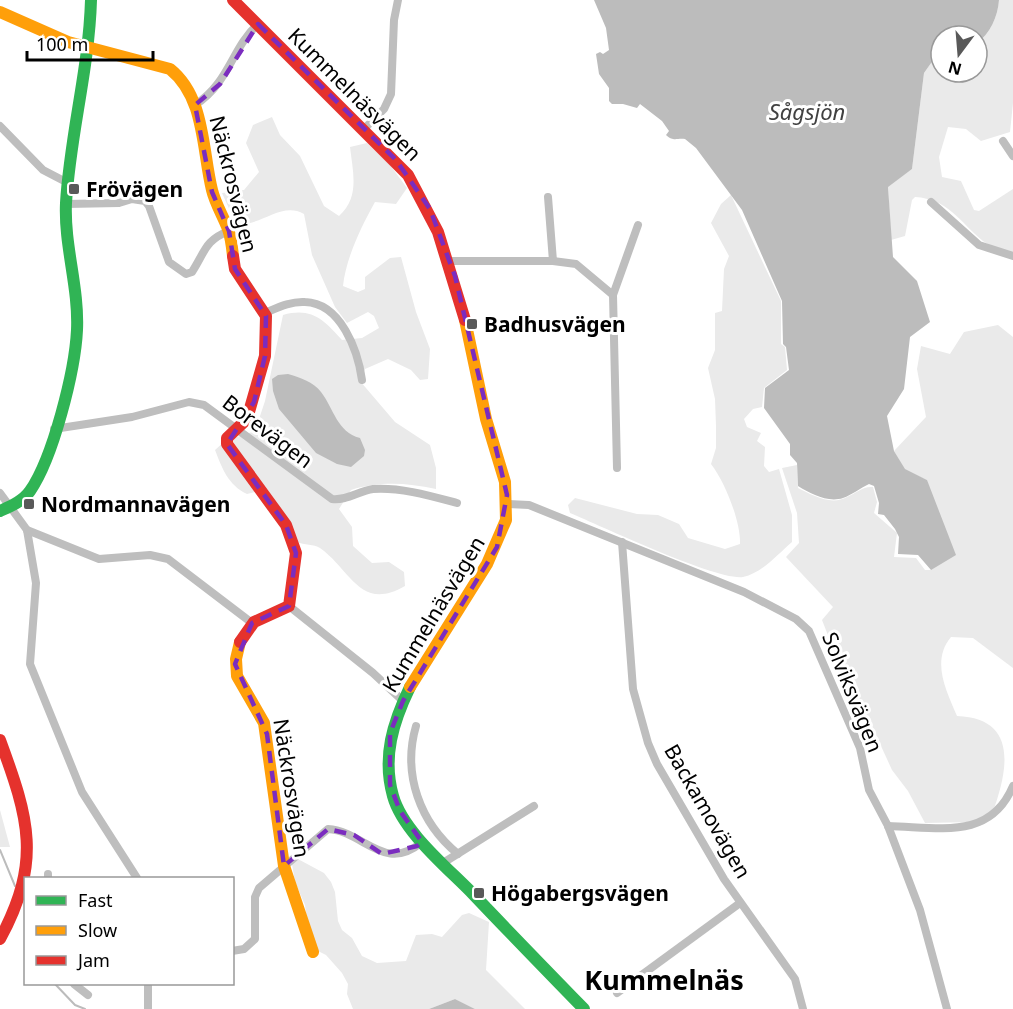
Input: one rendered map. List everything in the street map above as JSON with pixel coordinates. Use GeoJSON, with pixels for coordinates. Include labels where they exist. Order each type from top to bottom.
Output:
{"type":"FeatureCollection","features":[{"type":"Feature","properties":{"kind":"street"},"geometry":{"type":"LineString","coordinates":[[6,508],[28,493],[34,484],[54,429],[70,372],[77,334],[65,231],[66,204],[90,48],[91,0]]}},
{"type":"Feature","properties":{"kind":"street","name":"Kummelnäsvägen"},"geometry":{"type":"LineString","coordinates":[[233,0],[396,160],[430,209],[450,261],[469,331],[486,420],[508,504],[502,532],[488,564],[403,701],[390,733],[388,771],[394,799],[407,823],[422,843],[584,1009]]}},
{"type":"Feature","properties":{"kind":"street"},"geometry":{"type":"LineString","coordinates":[[364,129],[384,109],[391,94],[394,20],[398,0]]}},
{"type":"Feature","properties":{"kind":"street","name":"Näckrosvägen"},"geometry":{"type":"LineString","coordinates":[[0,12],[44,33],[170,69],[180,77],[195,105],[212,192],[230,231],[235,269],[265,313]]}},
{"type":"Feature","properties":{"kind":"street"},"geometry":{"type":"LineString","coordinates":[[195,105],[220,84],[249,32],[258,24]]}},
{"type":"Feature","properties":{"kind":"street"},"geometry":{"type":"LineString","coordinates":[[0,126],[43,171],[68,183]]}},
{"type":"Feature","properties":{"kind":"street"},"geometry":{"type":"LineString","coordinates":[[1003,141],[1013,156]]}},
{"type":"Feature","properties":{"kind":"street"},"geometry":{"type":"LineString","coordinates":[[548,197],[553,261]]}},
{"type":"Feature","properties":{"kind":"street"},"geometry":{"type":"LineString","coordinates":[[66,204],[119,203],[132,199],[145,201],[169,262],[186,274],[192,272],[206,245],[218,235],[230,231]]}},
{"type":"Feature","properties":{"kind":"street"},"geometry":{"type":"LineString","coordinates":[[931,202],[979,245],[1013,256]]}},
{"type":"Feature","properties":{"kind":"street"},"geometry":{"type":"LineString","coordinates":[[617,468],[613,295],[638,225]]}},
{"type":"Feature","properties":{"kind":"street"},"geometry":{"type":"LineString","coordinates":[[450,261],[553,261],[576,264],[613,295]]}},
{"type":"Feature","properties":{"kind":"street"},"geometry":{"type":"LineString","coordinates":[[289,606],[296,554],[286,525],[262,488],[229,449],[227,438],[247,419],[260,382],[267,331],[265,313],[291,303],[305,302],[322,306],[332,314],[348,336],[360,366],[362,380]]}},
{"type":"Feature","properties":{"kind":"street","name":"Borevägen"},"geometry":{"type":"LineString","coordinates":[[54,429],[132,417],[189,402],[204,405],[332,499],[340,500],[353,493],[374,489],[457,503]]}},
{"type":"Feature","properties":{"kind":"street"},"geometry":{"type":"LineString","coordinates":[[0,493],[6,508],[27,530],[99,559],[150,555],[168,559],[252,623],[289,606]]}},
{"type":"Feature","properties":{"kind":"street","name":"Solviksvägen"},"geometry":{"type":"LineString","coordinates":[[508,504],[529,505],[775,606],[796,619],[809,631],[861,751],[869,790],[888,826],[928,933],[947,1009]]}},
{"type":"Feature","properties":{"kind":"street"},"geometry":{"type":"LineString","coordinates":[[27,530],[36,583],[30,664],[82,792],[136,877]]}},
{"type":"Feature","properties":{"kind":"street","name":"Backamovägen"},"geometry":{"type":"LineString","coordinates":[[622,542],[633,689],[648,743],[657,764],[740,903],[795,979],[803,1009]]}},
{"type":"Feature","properties":{"kind":"street"},"geometry":{"type":"LineString","coordinates":[[289,606],[403,701]]}},
{"type":"Feature","properties":{"kind":"street","name":"Näckrosvägen"},"geometry":{"type":"LineString","coordinates":[[252,623],[236,653],[235,664],[240,683],[260,711],[267,734],[271,782],[284,866],[313,952]]}},
{"type":"Feature","properties":{"kind":"street"},"geometry":{"type":"LineString","coordinates":[[416,726],[409,758],[417,794],[430,824],[458,855]]}},
{"type":"Feature","properties":{"kind":"street"},"geometry":{"type":"LineString","coordinates":[[0,740],[23,800],[29,838],[26,877]]}},
{"type":"Feature","properties":{"kind":"street"},"geometry":{"type":"LineString","coordinates":[[888,826],[959,828],[977,825],[1001,809],[1013,786]]}},
{"type":"Feature","properties":{"kind":"street"},"geometry":{"type":"LineString","coordinates":[[443,863],[534,806]]}},
{"type":"Feature","properties":{"kind":"street"},"geometry":{"type":"LineString","coordinates":[[234,951],[244,949],[255,939],[255,897],[259,888],[328,829],[342,830],[354,835],[371,849],[382,854],[399,853],[422,843]]}},
{"type":"Feature","properties":{"kind":"street"},"geometry":{"type":"LineString","coordinates":[[0,939],[23,894]]}},
{"type":"Feature","properties":{"kind":"street"},"geometry":{"type":"LineString","coordinates":[[617,993],[740,903]]}},
{"type":"Feature","properties":{"kind":"street"},"geometry":{"type":"LineString","coordinates":[[75,985],[88,996]]}},
{"type":"Feature","properties":{"kind":"street"},"geometry":{"type":"LineString","coordinates":[[148,985],[148,1009]]}},
{"type":"Feature","properties":{"kind":"highlighted area"},"geometry":{"type":"Polygon","coordinates":[[[258,24],[396,160],[430,209],[455,276],[507,495],[497,547],[403,701],[390,733],[390,785],[400,811],[422,842],[417,846],[382,854],[354,835],[328,829],[284,866],[267,734],[235,664],[252,623],[289,606],[296,553],[286,525],[227,444],[254,402],[265,356],[266,316],[235,269],[229,231],[212,192],[195,105],[220,84],[258,24]]]}},
{"type":"Feature","properties":{"kind":"shaded area"},"geometry":{"type":"Polygon","coordinates":[[[999,0],[1013,0],[1013,103],[1010,132],[981,141],[966,129],[948,127],[939,157],[942,177],[961,181],[974,210],[979,211],[1013,189],[1013,253],[986,243],[945,207],[936,202],[915,197],[912,200],[905,236],[891,240],[888,186],[912,169],[924,73],[929,66],[929,84],[989,84],[989,30],[997,12],[999,0]]]}},
{"type":"Feature","properties":{"kind":"shaded area"},"geometry":{"type":"Polygon","coordinates":[[[272,117],[280,135],[300,156],[324,206],[339,216],[350,201],[354,184],[350,147],[367,143],[390,165],[407,188],[396,204],[375,202],[355,243],[343,286],[358,292],[365,289],[365,277],[390,258],[401,257],[416,312],[430,349],[428,379],[420,380],[411,370],[388,359],[365,369],[360,381],[395,422],[430,445],[436,468],[436,489],[394,484],[362,487],[351,490],[339,509],[352,527],[353,546],[372,563],[389,562],[404,572],[405,586],[390,593],[377,594],[367,591],[357,585],[320,548],[297,542],[267,489],[247,494],[240,490],[226,475],[215,450],[225,441],[255,431],[265,401],[283,315],[310,314],[323,321],[342,340],[362,338],[379,328],[374,316],[368,312],[347,323],[335,307],[312,255],[304,214],[287,210],[254,222],[236,224],[222,193],[244,190],[259,172],[246,143],[253,125],[272,117]]]}},
{"type":"Feature","properties":{"kind":"shaded area"},"geometry":{"type":"Polygon","coordinates":[[[731,195],[781,301],[781,344],[785,347],[787,370],[764,388],[762,407],[753,409],[744,419],[747,427],[761,433],[757,441],[765,447],[764,466],[769,472],[779,469],[792,515],[792,542],[757,572],[743,577],[709,571],[658,551],[570,513],[568,505],[575,498],[637,514],[658,515],[679,524],[688,538],[725,549],[740,544],[738,525],[731,503],[722,481],[711,464],[716,448],[716,426],[715,399],[708,368],[715,350],[715,313],[722,311],[724,269],[729,256],[711,223],[721,204],[731,195]]]}},
{"type":"Feature","properties":{"kind":"shaded area"},"geometry":{"type":"Polygon","coordinates":[[[998,325],[1013,337],[1013,668],[973,638],[951,637],[945,646],[941,666],[945,686],[957,716],[975,719],[989,725],[998,734],[1003,746],[1003,777],[992,814],[975,822],[925,823],[908,791],[892,770],[855,689],[842,671],[822,620],[833,607],[786,557],[799,543],[797,513],[782,468],[797,465],[798,488],[828,500],[841,499],[873,487],[877,502],[874,513],[897,533],[894,557],[916,558],[925,570],[931,570],[927,480],[905,470],[894,451],[926,417],[917,369],[921,346],[950,354],[964,332],[998,325]]]}},
{"type":"Feature","properties":{"kind":"shaded area"},"geometry":{"type":"Polygon","coordinates":[[[0,810],[10,847],[0,847],[0,810]]]}},
{"type":"Feature","properties":{"kind":"shaded area"},"geometry":{"type":"Polygon","coordinates":[[[296,858],[324,873],[331,882],[335,892],[338,921],[342,930],[352,938],[362,956],[377,963],[406,961],[416,935],[432,934],[442,937],[462,915],[469,913],[489,922],[486,970],[525,1009],[475,1009],[455,999],[429,1009],[353,1009],[347,994],[348,984],[342,973],[326,955],[316,950],[308,929],[305,905],[295,882],[292,864],[296,858]]]}},
{"type":"Feature","properties":{"kind":"water","name":"Sågsjön"},"geometry":{"type":"Polygon","coordinates":[[[594,0],[999,0],[997,12],[989,30],[989,24],[929,24],[929,66],[924,73],[912,169],[888,187],[893,257],[917,281],[930,322],[910,337],[904,389],[887,416],[894,451],[905,469],[927,480],[956,555],[931,570],[918,555],[898,554],[899,537],[884,515],[878,514],[879,503],[874,486],[869,484],[846,497],[826,499],[798,486],[797,463],[790,455],[790,444],[764,408],[765,388],[789,370],[786,347],[783,344],[782,301],[742,210],[696,148],[685,139],[673,139],[666,135],[669,131],[662,121],[640,104],[637,108],[612,104],[609,101],[609,88],[599,74],[596,54],[600,52],[603,54],[609,50],[606,28],[594,0]]]}},
{"type":"Feature","properties":{"kind":"water"},"geometry":{"type":"Polygon","coordinates":[[[288,374],[306,380],[318,388],[346,431],[360,438],[365,450],[364,456],[351,467],[337,464],[316,453],[279,409],[272,379],[278,375],[288,374]]]}},
{"type":"Feature","properties":{"kind":"water"},"geometry":{"type":"Polygon","coordinates":[[[455,999],[475,1009],[429,1009],[455,999]]]}},
{"type":"Feature","properties":{"kind":"waterway"},"geometry":{"type":"LineString","coordinates":[[0,850],[15,886]]}},
{"type":"Feature","properties":{"kind":"waterway"},"geometry":{"type":"LineString","coordinates":[[56,985],[75,1005],[85,1009]]}},
{"type":"Feature","properties":{"kind":"traffic: fast"},"geometry":{"type":"LineString","coordinates":[[0,511],[24,498],[39,476],[54,436],[72,368],[77,314],[67,235],[66,203],[71,152],[87,51],[91,0]]}},
{"type":"Feature","properties":{"kind":"traffic: fast"},"geometry":{"type":"LineString","coordinates":[[410,687],[394,727],[389,754],[390,782],[398,809],[427,849],[584,1009]]}},
{"type":"Feature","properties":{"kind":"traffic: slow"},"geometry":{"type":"LineString","coordinates":[[0,12],[68,42],[170,69],[190,94],[196,109],[212,190],[229,232],[233,256]]}},
{"type":"Feature","properties":{"kind":"traffic: slow"},"geometry":{"type":"LineString","coordinates":[[410,687],[487,564],[506,520],[505,482],[486,419],[465,320]]}},
{"type":"Feature","properties":{"kind":"traffic: slow"},"geometry":{"type":"LineString","coordinates":[[240,642],[236,659],[237,676],[264,723],[284,866],[313,952]]}},
{"type":"Feature","properties":{"kind":"traffic: jam"},"geometry":{"type":"LineString","coordinates":[[233,0],[408,175],[438,232],[465,320]]}},
{"type":"Feature","properties":{"kind":"traffic: jam"},"geometry":{"type":"LineString","coordinates":[[233,256],[235,269],[266,316],[265,356],[247,419],[227,438],[227,444],[286,525],[296,553],[289,606],[254,622],[240,642]]}},
{"type":"Feature","properties":{"kind":"traffic: jam"},"geometry":{"type":"LineString","coordinates":[[0,740],[18,793],[27,840],[22,886],[0,939]]}},
{"type":"Feature","properties":{"kind":"place","name":"Frövägen"},"geometry":{"type":"Point","coordinates":[74,189]}},
{"type":"Feature","properties":{"kind":"place","name":"Badhusvägen"},"geometry":{"type":"Point","coordinates":[472,324]}},
{"type":"Feature","properties":{"kind":"place","name":"Nordmannavägen"},"geometry":{"type":"Point","coordinates":[29,504]}},
{"type":"Feature","properties":{"kind":"place","name":"Högabergsvägen"},"geometry":{"type":"Point","coordinates":[479,893]}},
{"type":"Feature","properties":{"kind":"district","name":"Kummelnäs"},"geometry":{"type":"Point","coordinates":[664,979]}}]}
